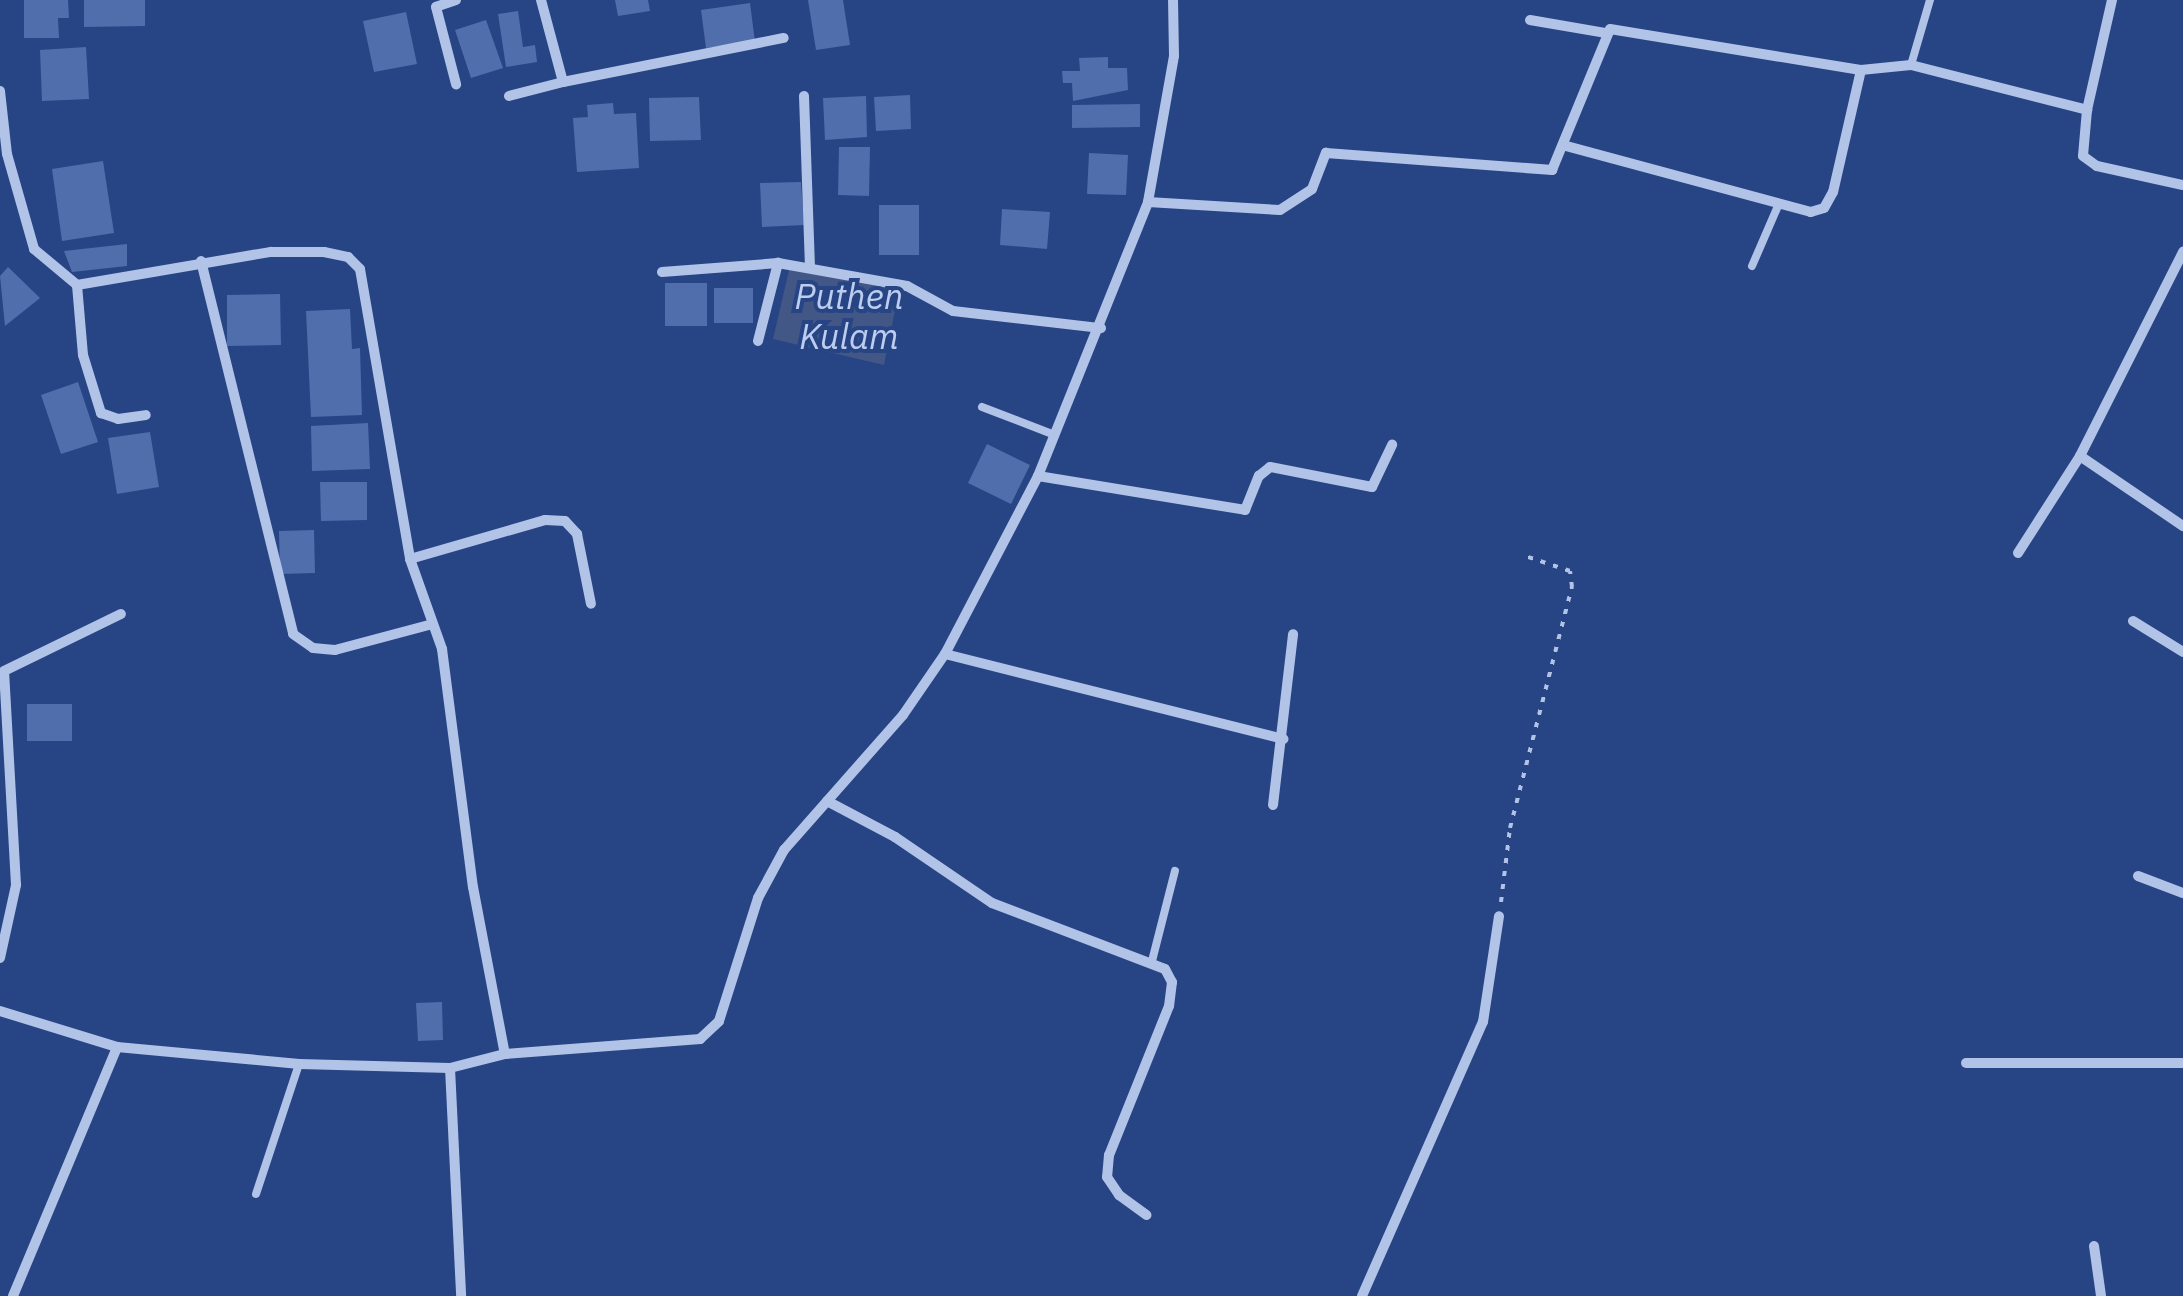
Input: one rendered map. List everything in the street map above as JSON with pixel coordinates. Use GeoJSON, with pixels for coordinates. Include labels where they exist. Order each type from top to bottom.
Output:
{"type":"FeatureCollection","features":[{"type":"Feature","properties":{"kind":"street"},"geometry":{"type":"LineString","coordinates":[[456,0],[436,7],[456,84]]}},
{"type":"Feature","properties":{"kind":"street"},"geometry":{"type":"LineString","coordinates":[[542,0],[563,82]]}},
{"type":"Feature","properties":{"kind":"street"},"geometry":{"type":"LineString","coordinates":[[0,1011],[117,1047],[300,1064],[450,1068],[505,1054],[700,1039],[719,1022],[758,898],[784,850],[904,715],[945,654],[1038,476],[1101,328],[1148,202],[1174,56],[1173,0]]}},
{"type":"Feature","properties":{"kind":"street"},"geometry":{"type":"LineString","coordinates":[[2112,0],[2087,110],[2083,156],[2183,185]]}},
{"type":"Feature","properties":{"kind":"street"},"geometry":{"type":"LineString","coordinates":[[1530,20],[1862,70],[1911,64],[2087,110]]}},
{"type":"Feature","properties":{"kind":"street"},"geometry":{"type":"LineString","coordinates":[[1148,202],[1280,210],[1312,189],[1326,153],[1552,170],[1566,146],[1606,33]]}},
{"type":"Feature","properties":{"kind":"street"},"geometry":{"type":"LineString","coordinates":[[510,96],[784,38]]}},
{"type":"Feature","properties":{"kind":"street"},"geometry":{"type":"LineString","coordinates":[[1566,146],[1778,206],[1824,208],[1862,70]]}},
{"type":"Feature","properties":{"kind":"street"},"geometry":{"type":"LineString","coordinates":[[0,92],[8,154],[34,249],[77,285],[83,355],[101,412],[118,419],[146,415]]}},
{"type":"Feature","properties":{"kind":"street"},"geometry":{"type":"LineString","coordinates":[[804,96],[810,268]]}},
{"type":"Feature","properties":{"kind":"street"},"geometry":{"type":"LineString","coordinates":[[77,285],[201,262],[324,252],[348,257],[360,269],[410,559],[433,624],[505,1054]]}},
{"type":"Feature","properties":{"kind":"street"},"geometry":{"type":"LineString","coordinates":[[2018,553],[2080,456],[2183,252]]}},
{"type":"Feature","properties":{"kind":"street"},"geometry":{"type":"LineString","coordinates":[[201,262],[293,634],[313,648],[336,650],[433,624]]}},
{"type":"Feature","properties":{"kind":"street"},"geometry":{"type":"LineString","coordinates":[[662,272],[778,263],[907,286],[953,310],[1101,328]]}},
{"type":"Feature","properties":{"kind":"street"},"geometry":{"type":"LineString","coordinates":[[758,341],[778,263]]}},
{"type":"Feature","properties":{"kind":"street"},"geometry":{"type":"LineString","coordinates":[[1038,476],[1245,510],[1258,476],[1270,466],[1372,487],[1392,445]]}},
{"type":"Feature","properties":{"kind":"street"},"geometry":{"type":"LineString","coordinates":[[2080,456],[2183,526]]}},
{"type":"Feature","properties":{"kind":"street"},"geometry":{"type":"LineString","coordinates":[[410,559],[545,520],[565,521],[577,534],[591,604]]}},
{"type":"Feature","properties":{"kind":"street"},"geometry":{"type":"LineString","coordinates":[[0,958],[16,885],[2,666],[121,614]]}},
{"type":"Feature","properties":{"kind":"street"},"geometry":{"type":"LineString","coordinates":[[2134,620],[2183,652]]}},
{"type":"Feature","properties":{"kind":"street"},"geometry":{"type":"LineString","coordinates":[[1273,805],[1294,634]]}},
{"type":"Feature","properties":{"kind":"street"},"geometry":{"type":"LineString","coordinates":[[945,654],[1283,739]]}},
{"type":"Feature","properties":{"kind":"street"},"geometry":{"type":"LineString","coordinates":[[827,800],[895,836],[992,903],[1152,962],[1172,982],[1169,1006],[1110,1155],[1107,1177],[1119,1196],[1147,1214]]}},
{"type":"Feature","properties":{"kind":"street"},"geometry":{"type":"LineString","coordinates":[[2138,876],[2183,893]]}},
{"type":"Feature","properties":{"kind":"street"},"geometry":{"type":"LineString","coordinates":[[1362,1296],[1483,1022],[1499,916]]}},
{"type":"Feature","properties":{"kind":"street"},"geometry":{"type":"LineString","coordinates":[[13,1296],[117,1047]]}},
{"type":"Feature","properties":{"kind":"street"},"geometry":{"type":"LineString","coordinates":[[1966,1064],[2183,1062]]}},
{"type":"Feature","properties":{"kind":"street"},"geometry":{"type":"LineString","coordinates":[[450,1068],[461,1296]]}},
{"type":"Feature","properties":{"kind":"street"},"geometry":{"type":"LineString","coordinates":[[2094,1246],[2101,1296]]}},
{"type":"Feature","properties":{"kind":"lane"},"geometry":{"type":"LineString","coordinates":[[1911,64],[1930,0]]}},
{"type":"Feature","properties":{"kind":"lane"},"geometry":{"type":"LineString","coordinates":[[1752,266],[1778,206]]}},
{"type":"Feature","properties":{"kind":"lane"},"geometry":{"type":"LineString","coordinates":[[982,406],[1055,435]]}},
{"type":"Feature","properties":{"kind":"lane"},"geometry":{"type":"LineString","coordinates":[[1152,962],[1175,871]]}},
{"type":"Feature","properties":{"kind":"lane"},"geometry":{"type":"LineString","coordinates":[[256,1194],[300,1064]]}},
{"type":"Feature","properties":{"kind":"path"},"geometry":{"type":"LineString","coordinates":[[1499,916],[1510,828],[1572,587],[1570,571],[1522,555]]}},
{"type":"Feature","properties":{"kind":"water","name":"Puthen Kulam"},"geometry":{"type":"Polygon","coordinates":[[[790,266],[900,286],[884,365],[773,339],[790,266]]]}},
{"type":"Feature","properties":{"kind":"building"},"geometry":{"type":"Polygon","coordinates":[[[24,0],[68,0],[69,18],[58,18],[59,38],[24,38],[24,0]]]}},
{"type":"Feature","properties":{"kind":"building"},"geometry":{"type":"Polygon","coordinates":[[[84,0],[145,0],[145,26],[84,27],[84,0]]]}},
{"type":"Feature","properties":{"kind":"building"},"geometry":{"type":"Polygon","coordinates":[[[615,0],[648,0],[650,11],[618,16],[615,0]]]}},
{"type":"Feature","properties":{"kind":"building"},"geometry":{"type":"Polygon","coordinates":[[[808,0],[843,0],[850,45],[816,50],[808,0]]]}},
{"type":"Feature","properties":{"kind":"building"},"geometry":{"type":"Polygon","coordinates":[[[750,3],[755,42],[706,48],[701,10],[750,3]]]}},
{"type":"Feature","properties":{"kind":"building"},"geometry":{"type":"Polygon","coordinates":[[[518,11],[523,47],[535,45],[537,62],[506,67],[498,14],[518,11]]]}},
{"type":"Feature","properties":{"kind":"building"},"geometry":{"type":"Polygon","coordinates":[[[406,12],[417,64],[374,72],[363,21],[406,12]]]}},
{"type":"Feature","properties":{"kind":"building"},"geometry":{"type":"Polygon","coordinates":[[[486,20],[503,68],[471,78],[455,30],[486,20]]]}},
{"type":"Feature","properties":{"kind":"building"},"geometry":{"type":"Polygon","coordinates":[[[86,47],[89,99],[42,101],[40,50],[86,47]]]}},
{"type":"Feature","properties":{"kind":"building"},"geometry":{"type":"Polygon","coordinates":[[[1108,57],[1108,68],[1127,68],[1128,90],[1073,101],[1072,83],[1063,83],[1062,71],[1080,71],[1079,58],[1108,57]]]}},
{"type":"Feature","properties":{"kind":"building"},"geometry":{"type":"Polygon","coordinates":[[[910,95],[911,129],[876,131],[874,97],[910,95]]]}},
{"type":"Feature","properties":{"kind":"building"},"geometry":{"type":"Polygon","coordinates":[[[866,96],[867,137],[825,140],[823,98],[866,96]]]}},
{"type":"Feature","properties":{"kind":"building"},"geometry":{"type":"Polygon","coordinates":[[[699,97],[701,140],[650,141],[649,98],[699,97]]]}},
{"type":"Feature","properties":{"kind":"building"},"geometry":{"type":"Polygon","coordinates":[[[613,103],[614,114],[636,113],[639,168],[577,172],[573,118],[588,117],[587,105],[613,103]]]}},
{"type":"Feature","properties":{"kind":"building"},"geometry":{"type":"Polygon","coordinates":[[[1140,104],[1140,127],[1072,128],[1072,105],[1140,104]]]}},
{"type":"Feature","properties":{"kind":"building"},"geometry":{"type":"Polygon","coordinates":[[[839,147],[870,147],[869,196],[838,195],[839,147]]]}},
{"type":"Feature","properties":{"kind":"building"},"geometry":{"type":"Polygon","coordinates":[[[1089,153],[1128,155],[1126,195],[1087,194],[1089,153]]]}},
{"type":"Feature","properties":{"kind":"building"},"geometry":{"type":"Polygon","coordinates":[[[103,161],[114,233],[62,241],[52,169],[103,161]]]}},
{"type":"Feature","properties":{"kind":"building"},"geometry":{"type":"Polygon","coordinates":[[[801,182],[804,225],[762,227],[760,183],[801,182]]]}},
{"type":"Feature","properties":{"kind":"building"},"geometry":{"type":"Polygon","coordinates":[[[879,205],[919,205],[919,255],[879,255],[879,205]]]}},
{"type":"Feature","properties":{"kind":"building"},"geometry":{"type":"Polygon","coordinates":[[[1002,209],[1050,212],[1047,249],[1000,245],[1002,209]]]}},
{"type":"Feature","properties":{"kind":"building"},"geometry":{"type":"Polygon","coordinates":[[[127,244],[127,266],[72,272],[64,251],[127,244]]]}},
{"type":"Feature","properties":{"kind":"building"},"geometry":{"type":"Polygon","coordinates":[[[8,267],[40,298],[5,326],[0,276],[8,267]]]}},
{"type":"Feature","properties":{"kind":"building"},"geometry":{"type":"Polygon","coordinates":[[[665,283],[707,283],[707,326],[665,326],[665,283]]]}},
{"type":"Feature","properties":{"kind":"building"},"geometry":{"type":"Polygon","coordinates":[[[714,288],[753,288],[753,323],[714,323],[714,288]]]}},
{"type":"Feature","properties":{"kind":"building"},"geometry":{"type":"Polygon","coordinates":[[[280,294],[281,345],[227,346],[227,295],[280,294]]]}},
{"type":"Feature","properties":{"kind":"building"},"geometry":{"type":"Polygon","coordinates":[[[350,309],[352,349],[360,348],[362,415],[311,417],[306,311],[350,309]]]}},
{"type":"Feature","properties":{"kind":"building"},"geometry":{"type":"Polygon","coordinates":[[[78,382],[98,442],[61,454],[41,395],[78,382]]]}},
{"type":"Feature","properties":{"kind":"building"},"geometry":{"type":"Polygon","coordinates":[[[368,423],[370,469],[312,471],[311,426],[368,423]]]}},
{"type":"Feature","properties":{"kind":"building"},"geometry":{"type":"Polygon","coordinates":[[[150,432],[159,487],[117,494],[108,438],[150,432]]]}},
{"type":"Feature","properties":{"kind":"building"},"geometry":{"type":"Polygon","coordinates":[[[987,444],[1030,465],[1011,504],[968,483],[987,444]]]}},
{"type":"Feature","properties":{"kind":"building"},"geometry":{"type":"Polygon","coordinates":[[[320,482],[367,482],[367,520],[321,521],[320,482]]]}},
{"type":"Feature","properties":{"kind":"building"},"geometry":{"type":"Polygon","coordinates":[[[314,530],[315,573],[280,574],[279,531],[314,530]]]}},
{"type":"Feature","properties":{"kind":"building"},"geometry":{"type":"Polygon","coordinates":[[[27,704],[72,704],[72,741],[27,741],[27,704]]]}},
{"type":"Feature","properties":{"kind":"building"},"geometry":{"type":"Polygon","coordinates":[[[442,1002],[443,1040],[418,1041],[416,1003],[442,1002]]]}}]}
